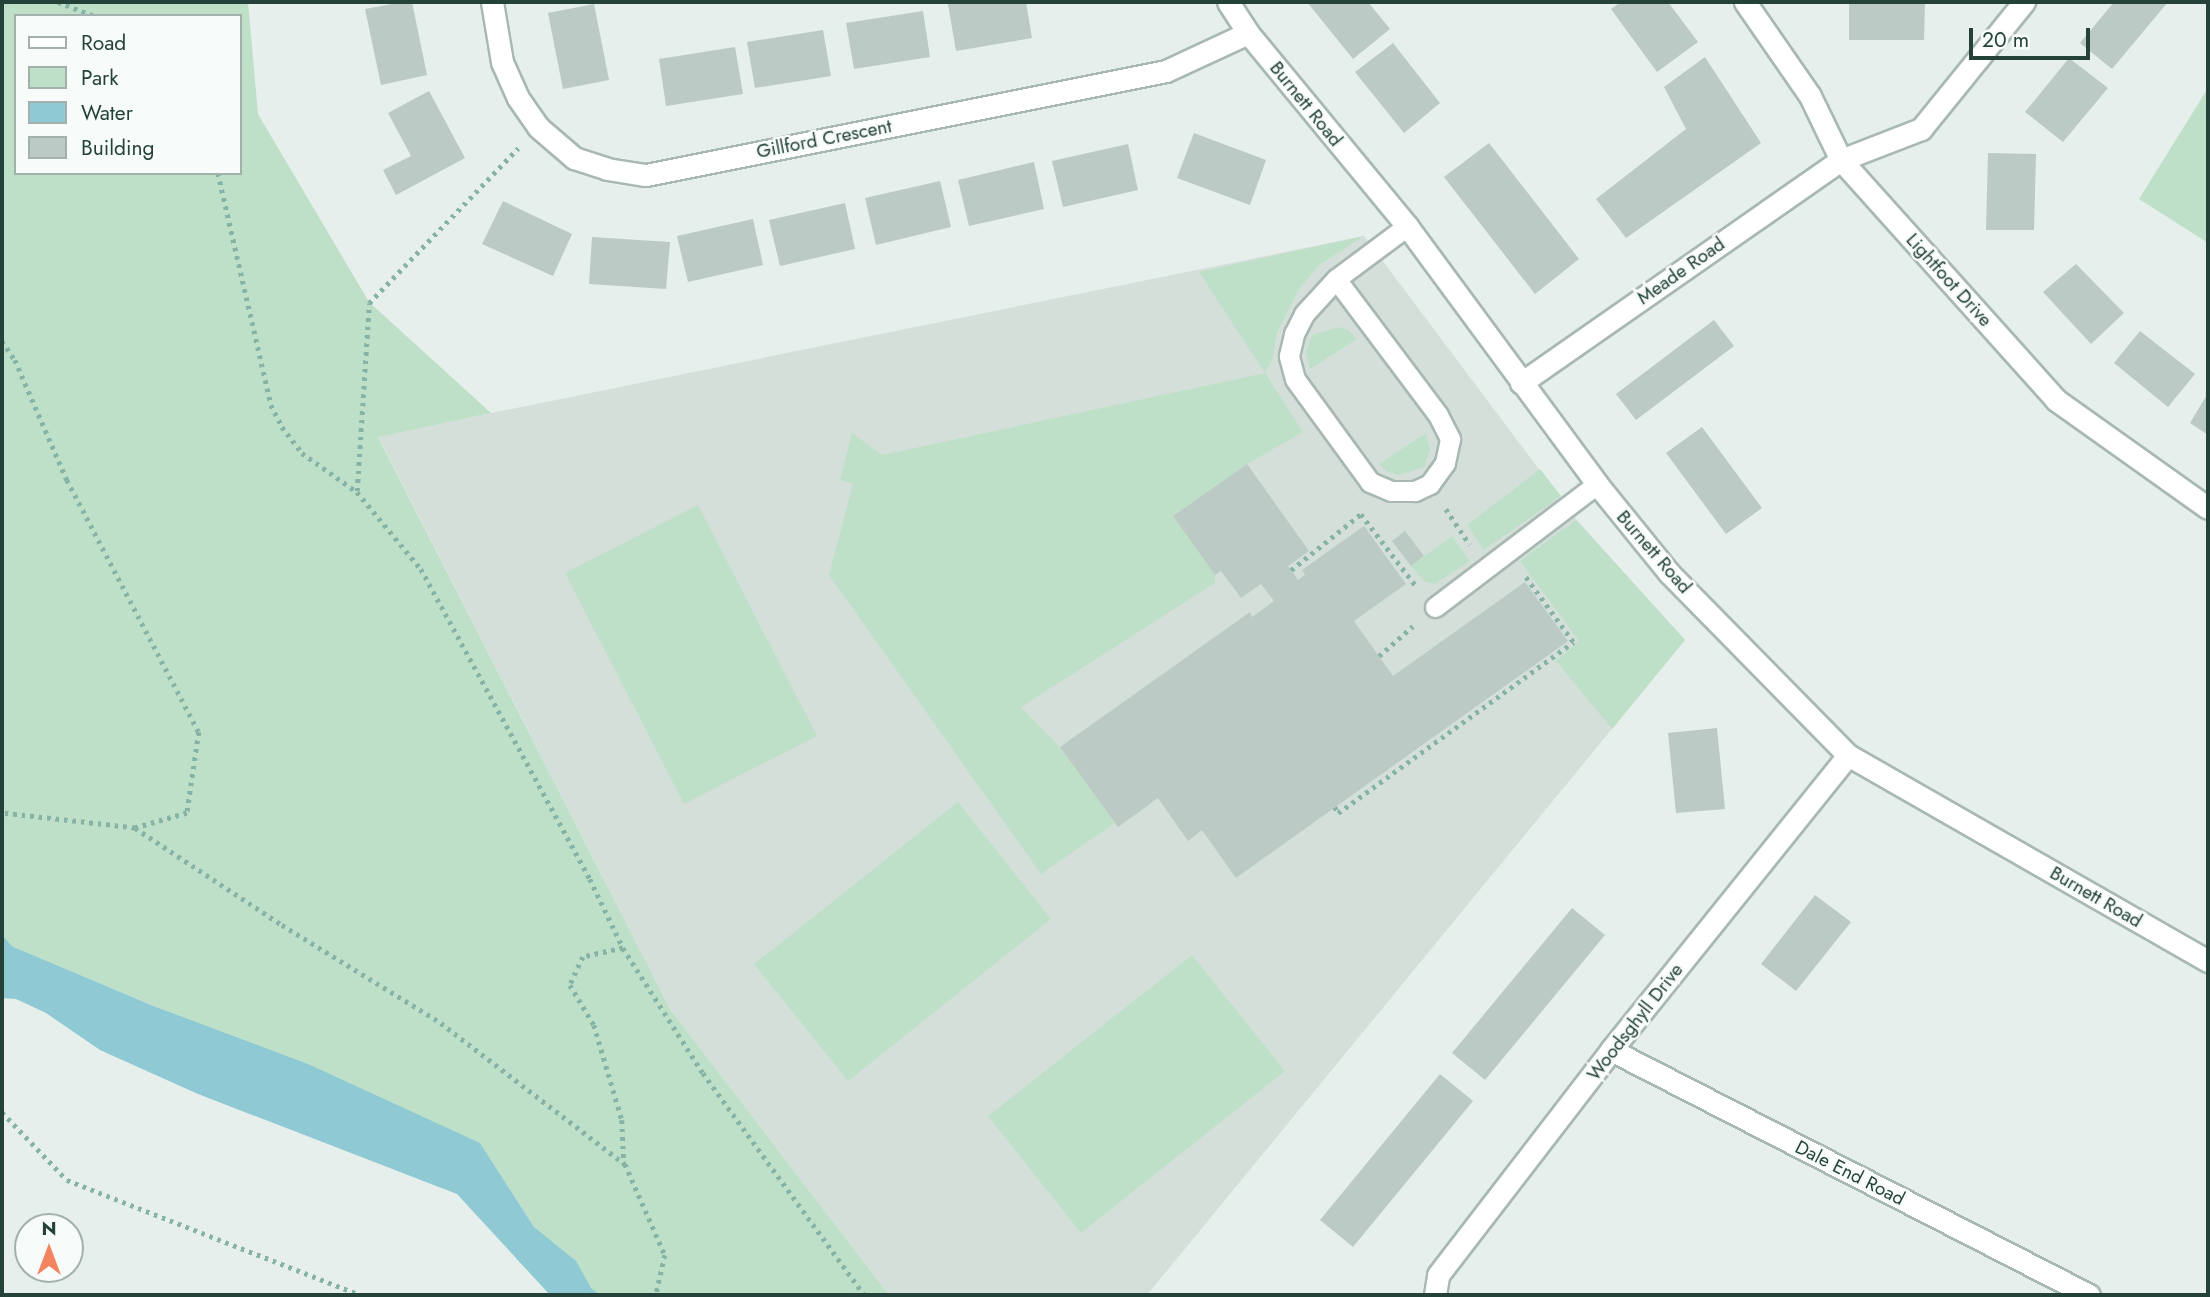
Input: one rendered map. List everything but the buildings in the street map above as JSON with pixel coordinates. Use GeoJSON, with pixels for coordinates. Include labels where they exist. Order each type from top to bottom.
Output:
{"type":"FeatureCollection","features":[{"type":"Feature","properties":{"kind":"street","name":"Gillford Crescent"},"geometry":{"type":"LineString","coordinates":[[492,2],[502,62],[518,98],[538,127],[574,158],[607,169],[646,174],[1166,71],[1248,33]]}},
{"type":"Feature","properties":{"kind":"street","name":"Burnett Road"},"geometry":{"type":"LineString","coordinates":[[1228,2],[1248,33],[1407,226],[1597,484],[1669,573],[1849,755],[2208,961]]}},
{"type":"Feature","properties":{"kind":"street","name":"Lightfoot Drive"},"geometry":{"type":"LineString","coordinates":[[1745,2],[1810,96],[1842,160],[2056,400],[2208,508]]}},
{"type":"Feature","properties":{"kind":"street","name":"Meade Road"},"geometry":{"type":"LineString","coordinates":[[1521,383],[1842,160],[1921,129],[2024,2]]}},
{"type":"Feature","properties":{"kind":"street","name":"Woodsghyll Drive"},"geometry":{"type":"LineString","coordinates":[[1435,1295],[1438,1275],[1611,1051],[1849,755]]}},
{"type":"Feature","properties":{"kind":"street","name":"Dale End Road"},"geometry":{"type":"LineString","coordinates":[[1611,1051],[2089,1295]]}},
{"type":"Feature","properties":{"kind":"lane"},"geometry":{"type":"LineString","coordinates":[[1336,279],[1438,415],[1450,439],[1445,463],[1430,484],[1415,491],[1391,491],[1370,482],[1295,379],[1289,356],[1294,334],[1304,314],[1336,279],[1407,226]]}},
{"type":"Feature","properties":{"kind":"lane"},"geometry":{"type":"LineString","coordinates":[[1435,607],[1597,484]]}},
{"type":"Feature","properties":{"kind":"path"},"geometry":{"type":"LineString","coordinates":[[58,2],[89,14]]}},
{"type":"Feature","properties":{"kind":"path"},"geometry":{"type":"LineString","coordinates":[[357,492],[369,303],[538,127]]}},
{"type":"Feature","properties":{"kind":"path"},"geometry":{"type":"LineString","coordinates":[[218,175],[271,405],[282,427],[302,453],[357,492],[421,569],[590,879],[623,948],[703,1073],[864,1295]]}},
{"type":"Feature","properties":{"kind":"path"},"geometry":{"type":"LineString","coordinates":[[2,341],[15,360],[67,480],[199,732],[187,813],[135,828],[2,813]]}},
{"type":"Feature","properties":{"kind":"path"},"geometry":{"type":"LineString","coordinates":[[1430,484],[1487,569]]}},
{"type":"Feature","properties":{"kind":"path"},"geometry":{"type":"LineString","coordinates":[[1290,570],[1361,514],[1409,579],[1435,607],[1379,656]]}},
{"type":"Feature","properties":{"kind":"path"},"geometry":{"type":"LineString","coordinates":[[1335,807],[1338,813],[1573,642],[1507,554]]}},
{"type":"Feature","properties":{"kind":"path"},"geometry":{"type":"LineString","coordinates":[[135,828],[282,925],[441,1023],[625,1164]]}},
{"type":"Feature","properties":{"kind":"path"},"geometry":{"type":"LineString","coordinates":[[623,948],[583,957],[570,985],[594,1025],[622,1120],[625,1164],[665,1255],[656,1295]]}},
{"type":"Feature","properties":{"kind":"path"},"geometry":{"type":"LineString","coordinates":[[2,1112],[66,1181],[361,1295]]}},
{"type":"Feature","properties":{"kind":"shaded area"},"geometry":{"type":"Polygon","coordinates":[[[1364,236],[1577,520],[1685,640],[1147,1295],[889,1295],[670,1009],[378,436],[1364,236]]]}},
{"type":"Feature","properties":{"kind":"green space"},"geometry":{"type":"Polygon","coordinates":[[[2,2],[248,2],[258,114],[369,302],[491,413],[378,437],[670,1009],[889,1295],[598,1295],[534,1227],[480,1143],[13,947],[2,935],[2,2]]]}},
{"type":"Feature","properties":{"kind":"green space"},"geometry":{"type":"Polygon","coordinates":[[[2208,88],[2208,243],[2139,199],[2208,88]]]}},
{"type":"Feature","properties":{"kind":"green space"},"geometry":{"type":"Polygon","coordinates":[[[1364,236],[1319,265],[1299,289],[1277,333],[1272,360],[1265,373],[1199,272],[1364,236]]]}},
{"type":"Feature","properties":{"kind":"green space"},"geometry":{"type":"Polygon","coordinates":[[[1339,327],[1348,330],[1357,339],[1310,369],[1306,352],[1312,335],[1339,327]]]}},
{"type":"Feature","properties":{"kind":"green space"},"geometry":{"type":"Polygon","coordinates":[[[1265,373],[1303,432],[1247,464],[1173,516],[1215,575],[1215,583],[1021,707],[1060,747],[1115,823],[1041,874],[829,575],[853,484],[840,480],[852,433],[882,455],[1265,373]]]}},
{"type":"Feature","properties":{"kind":"green space"},"geometry":{"type":"Polygon","coordinates":[[[1426,433],[1430,449],[1425,467],[1399,475],[1388,472],[1379,464],[1426,433]]]}},
{"type":"Feature","properties":{"kind":"green space"},"geometry":{"type":"Polygon","coordinates":[[[1540,469],[1561,496],[1484,550],[1467,525],[1540,469]]]}},
{"type":"Feature","properties":{"kind":"green space"},"geometry":{"type":"Polygon","coordinates":[[[698,505],[817,736],[684,804],[565,573],[698,505]]]}},
{"type":"Feature","properties":{"kind":"green space"},"geometry":{"type":"Polygon","coordinates":[[[1576,520],[1685,640],[1612,729],[1556,661],[1579,641],[1520,561],[1576,520]]]}},
{"type":"Feature","properties":{"kind":"green space"},"geometry":{"type":"Polygon","coordinates":[[[1452,536],[1470,561],[1435,584],[1424,581],[1411,566],[1452,536]]]}},
{"type":"Feature","properties":{"kind":"green space"},"geometry":{"type":"Polygon","coordinates":[[[958,802],[1051,919],[848,1081],[754,964],[958,802]]]}},
{"type":"Feature","properties":{"kind":"green space"},"geometry":{"type":"Polygon","coordinates":[[[1192,955],[1285,1071],[1081,1233],[988,1116],[1192,955]]]}},
{"type":"Feature","properties":{"kind":"water"},"geometry":{"type":"Polygon","coordinates":[[[2,935],[13,947],[156,1007],[308,1064],[480,1143],[534,1227],[576,1261],[591,1288],[600,1295],[550,1295],[457,1194],[198,1094],[100,1050],[46,1013],[16,999],[2,998],[2,935]]]}}]}
